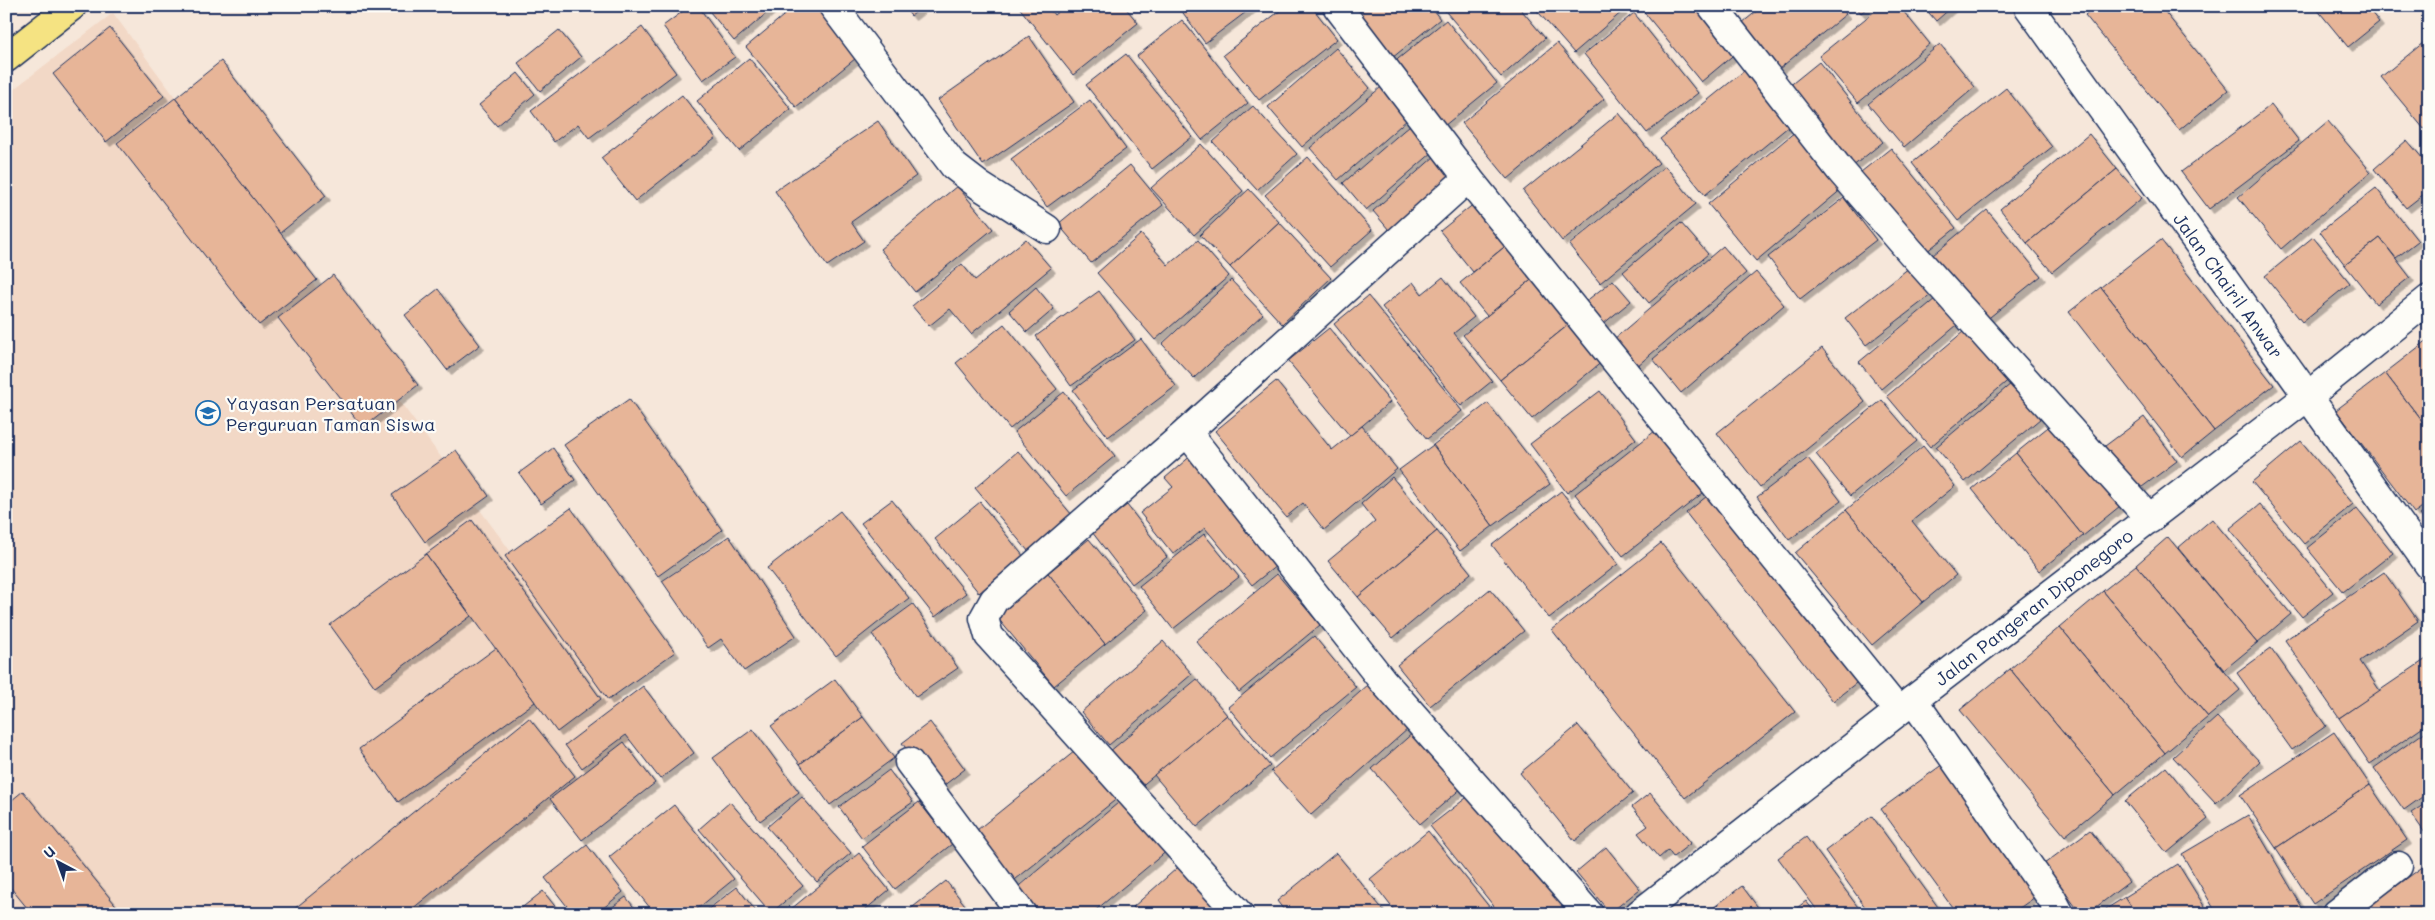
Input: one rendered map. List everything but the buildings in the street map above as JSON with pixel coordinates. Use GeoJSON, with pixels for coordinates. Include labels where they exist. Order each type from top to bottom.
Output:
{"type":"FeatureCollection","features":[{"type":"Feature","properties":{"kind":"main road"},"geometry":{"type":"LineString","coordinates":[[6,58],[72,6]]}},
{"type":"Feature","properties":{"kind":"street"},"geometry":{"type":"LineString","coordinates":[[833,6],[954,166],[980,186],[1047,229]]}},
{"type":"Feature","properties":{"kind":"street"},"geometry":{"type":"LineString","coordinates":[[1338,6],[1468,178],[1906,706],[2052,900],[2060,914]]}},
{"type":"Feature","properties":{"kind":"street"},"geometry":{"type":"LineString","coordinates":[[1712,6],[1853,185],[2150,518]]}},
{"type":"Feature","properties":{"kind":"street","name":"Jalan Chairil Anwar"},"geometry":{"type":"LineString","coordinates":[[2028,6],[2429,565]]}},
{"type":"Feature","properties":{"kind":"street"},"geometry":{"type":"LineString","coordinates":[[1239,914],[989,636],[984,618],[994,600],[1187,432],[1468,178]]}},
{"type":"Feature","properties":{"kind":"street","name":"Jalan Pangeran Diponegoro"},"geometry":{"type":"LineString","coordinates":[[1639,914],[2307,397],[2429,299]]}},
{"type":"Feature","properties":{"kind":"street"},"geometry":{"type":"LineString","coordinates":[[1187,432],[1382,680],[1589,914]]}},
{"type":"Feature","properties":{"kind":"street"},"geometry":{"type":"LineString","coordinates":[[909,762],[1022,914]]}},
{"type":"Feature","properties":{"kind":"street"},"geometry":{"type":"LineString","coordinates":[[2336,914],[2398,866]]}},
{"type":"Feature","properties":{"kind":"shaded area","name":"Yayasan Persatuan Perguruan Taman Siswa"},"geometry":{"type":"Polygon","coordinates":[[[113,13],[644,732],[414,914],[12,914],[6,907],[6,95],[113,13]]]}},
{"type":"Feature","properties":{"kind":"place","name":"Yayasan Persatuan Perguruan Taman Siswa"},"geometry":{"type":"Point","coordinates":[208,413]}}]}
